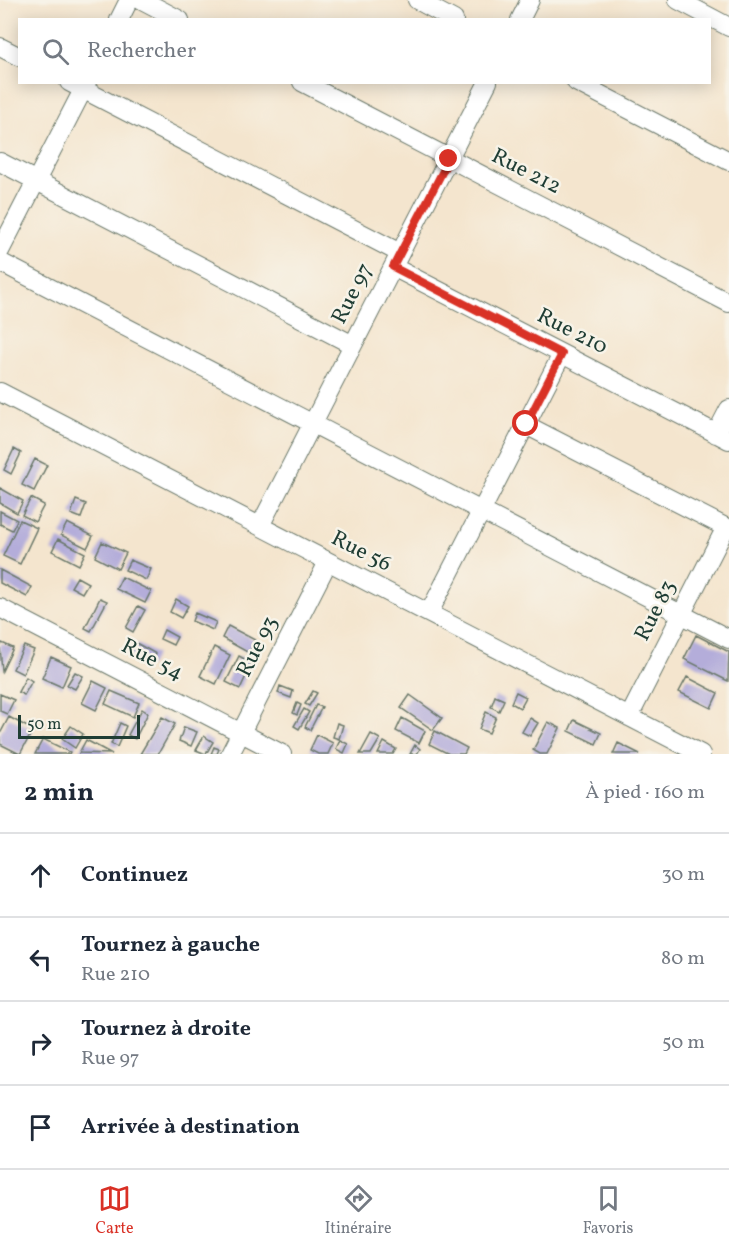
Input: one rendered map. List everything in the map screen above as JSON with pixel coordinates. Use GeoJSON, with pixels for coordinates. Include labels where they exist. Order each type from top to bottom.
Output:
{"type":"FeatureCollection","features":[{"type":"Feature","properties":{"kind":"street"},"geometry":{"type":"LineString","coordinates":[[120,18],[129,0]]}},
{"type":"Feature","properties":{"kind":"street"},"geometry":{"type":"LineString","coordinates":[[142,0],[176,18]]}},
{"type":"Feature","properties":{"kind":"street"},"geometry":{"type":"LineString","coordinates":[[417,0],[450,18]]}},
{"type":"Feature","properties":{"kind":"street"},"geometry":{"type":"LineString","coordinates":[[521,18],[530,0]]}},
{"type":"Feature","properties":{"kind":"street"},"geometry":{"type":"LineString","coordinates":[[678,0],[729,27]]}},
{"type":"Feature","properties":{"kind":"street"},"geometry":{"type":"LineString","coordinates":[[0,46],[18,56]]}},
{"type":"Feature","properties":{"kind":"street","name":"Rue 212"},"geometry":{"type":"LineString","coordinates":[[306,84],[729,303]]}},
{"type":"Feature","properties":{"kind":"street","name":"Rue 97"},"geometry":{"type":"LineString","coordinates":[[260,526],[487,84]]}},
{"type":"Feature","properties":{"kind":"street"},"geometry":{"type":"LineString","coordinates":[[580,84],[729,161]]}},
{"type":"Feature","properties":{"kind":"street"},"geometry":{"type":"LineString","coordinates":[[0,251],[36,181],[80,85]]}},
{"type":"Feature","properties":{"kind":"street","name":"Rue 210"},"geometry":{"type":"LineString","coordinates":[[80,85],[562,354],[723,437]]}},
{"type":"Feature","properties":{"kind":"street"},"geometry":{"type":"LineString","coordinates":[[0,162],[353,345]]}},
{"type":"Feature","properties":{"kind":"street"},"geometry":{"type":"LineString","coordinates":[[0,262],[729,639]]}},
{"type":"Feature","properties":{"kind":"street"},"geometry":{"type":"LineString","coordinates":[[429,614],[562,354]]}},
{"type":"Feature","properties":{"kind":"street","name":"Rue 56"},"geometry":{"type":"LineString","coordinates":[[0,392],[699,754]]}},
{"type":"Feature","properties":{"kind":"street"},"geometry":{"type":"LineString","coordinates":[[723,437],[729,409]]}},
{"type":"Feature","properties":{"kind":"street"},"geometry":{"type":"LineString","coordinates":[[526,424],[728,528]]}},
{"type":"Feature","properties":{"kind":"street","name":"Rue 83"},"geometry":{"type":"LineString","coordinates":[[629,717],[728,528]]}},
{"type":"Feature","properties":{"kind":"street","name":"Rue 93"},"geometry":{"type":"LineString","coordinates":[[230,754],[328,562]]}},
{"type":"Feature","properties":{"kind":"street","name":"Rue 54"},"geometry":{"type":"LineString","coordinates":[[0,608],[282,754]]}},
{"type":"Feature","properties":{"kind":"building"},"geometry":{"type":"Polygon","coordinates":[[[14,449],[21,453],[11,474],[4,470],[14,449]]]}},
{"type":"Feature","properties":{"kind":"building"},"geometry":{"type":"Polygon","coordinates":[[[35,459],[47,465],[34,491],[22,485],[35,459]]]}},
{"type":"Feature","properties":{"kind":"building"},"geometry":{"type":"Polygon","coordinates":[[[0,488],[23,501],[17,513],[0,503],[0,488]]]}},
{"type":"Feature","properties":{"kind":"building"},"geometry":{"type":"Polygon","coordinates":[[[31,498],[44,505],[35,522],[22,515],[31,498]]]}},
{"type":"Feature","properties":{"kind":"building"},"geometry":{"type":"Polygon","coordinates":[[[76,500],[86,504],[81,518],[71,514],[76,500]]]}},
{"type":"Feature","properties":{"kind":"building"},"geometry":{"type":"Polygon","coordinates":[[[0,511],[17,520],[12,530],[0,524],[0,511]]]}},
{"type":"Feature","properties":{"kind":"building"},"geometry":{"type":"Polygon","coordinates":[[[20,520],[37,528],[20,564],[3,556],[20,520]]]}},
{"type":"Feature","properties":{"kind":"building"},"geometry":{"type":"Polygon","coordinates":[[[67,523],[93,536],[87,548],[61,535],[67,523]]]}},
{"type":"Feature","properties":{"kind":"building"},"geometry":{"type":"Polygon","coordinates":[[[58,539],[85,553],[79,565],[52,551],[58,539]]]}},
{"type":"Feature","properties":{"kind":"building"},"geometry":{"type":"Polygon","coordinates":[[[102,542],[126,553],[118,569],[95,557],[102,542]]]}},
{"type":"Feature","properties":{"kind":"building"},"geometry":{"type":"Polygon","coordinates":[[[130,560],[151,569],[146,580],[125,570],[130,560]]]}},
{"type":"Feature","properties":{"kind":"building"},"geometry":{"type":"Polygon","coordinates":[[[0,570],[32,587],[27,597],[0,583],[0,570]]]}},
{"type":"Feature","properties":{"kind":"building"},"geometry":{"type":"Polygon","coordinates":[[[77,577],[88,583],[82,593],[71,587],[77,577]]]}},
{"type":"Feature","properties":{"kind":"building"},"geometry":{"type":"Polygon","coordinates":[[[122,577],[151,591],[145,603],[116,589],[122,577]]]}},
{"type":"Feature","properties":{"kind":"building"},"geometry":{"type":"Polygon","coordinates":[[[100,598],[107,601],[91,631],[85,628],[100,598]]]}},
{"type":"Feature","properties":{"kind":"building"},"geometry":{"type":"Polygon","coordinates":[[[176,599],[188,606],[181,618],[170,612],[176,599]]]}},
{"type":"Feature","properties":{"kind":"building"},"geometry":{"type":"Polygon","coordinates":[[[138,606],[145,610],[133,632],[126,628],[138,606]]]}},
{"type":"Feature","properties":{"kind":"building"},"geometry":{"type":"Polygon","coordinates":[[[195,613],[216,622],[213,630],[192,621],[195,613]]]}},
{"type":"Feature","properties":{"kind":"building"},"geometry":{"type":"Polygon","coordinates":[[[228,626],[255,640],[249,653],[222,638],[228,626]]]}},
{"type":"Feature","properties":{"kind":"building"},"geometry":{"type":"Polygon","coordinates":[[[164,630],[177,637],[173,645],[160,639],[164,630]]]}},
{"type":"Feature","properties":{"kind":"building"},"geometry":{"type":"Polygon","coordinates":[[[696,635],[729,652],[728,681],[684,659],[696,635]]]}},
{"type":"Feature","properties":{"kind":"building"},"geometry":{"type":"Polygon","coordinates":[[[2,643],[13,648],[2,671],[0,647],[2,643]]]}},
{"type":"Feature","properties":{"kind":"building"},"geometry":{"type":"Polygon","coordinates":[[[136,643],[156,654],[150,666],[129,655],[136,643]]]}},
{"type":"Feature","properties":{"kind":"building"},"geometry":{"type":"Polygon","coordinates":[[[24,646],[34,650],[23,674],[13,669],[24,646]]]}},
{"type":"Feature","properties":{"kind":"building"},"geometry":{"type":"Polygon","coordinates":[[[214,647],[230,655],[216,684],[200,676],[214,647]]]}},
{"type":"Feature","properties":{"kind":"building"},"geometry":{"type":"Polygon","coordinates":[[[239,656],[252,663],[240,689],[226,682],[239,656]]]}},
{"type":"Feature","properties":{"kind":"building"},"geometry":{"type":"Polygon","coordinates":[[[51,657],[71,666],[62,687],[42,678],[51,657]]]}},
{"type":"Feature","properties":{"kind":"building"},"geometry":{"type":"Polygon","coordinates":[[[75,672],[83,676],[75,689],[67,685],[75,672]]]}},
{"type":"Feature","properties":{"kind":"building"},"geometry":{"type":"Polygon","coordinates":[[[26,677],[32,681],[24,695],[18,692],[26,677]]]}},
{"type":"Feature","properties":{"kind":"building"},"geometry":{"type":"Polygon","coordinates":[[[687,677],[718,693],[711,708],[679,692],[687,677]]]}},
{"type":"Feature","properties":{"kind":"building"},"geometry":{"type":"Polygon","coordinates":[[[93,681],[107,688],[96,710],[82,703],[93,681]]]}},
{"type":"Feature","properties":{"kind":"building"},"geometry":{"type":"Polygon","coordinates":[[[280,686],[293,691],[291,698],[278,693],[280,686]]]}},
{"type":"Feature","properties":{"kind":"building"},"geometry":{"type":"Polygon","coordinates":[[[111,691],[139,703],[133,717],[105,704],[111,691]]]}},
{"type":"Feature","properties":{"kind":"building"},"geometry":{"type":"Polygon","coordinates":[[[313,691],[317,693],[309,706],[305,704],[313,691]]]}},
{"type":"Feature","properties":{"kind":"building"},"geometry":{"type":"Polygon","coordinates":[[[516,692],[526,697],[520,708],[511,703],[516,692]]]}},
{"type":"Feature","properties":{"kind":"building"},"geometry":{"type":"Polygon","coordinates":[[[0,694],[14,700],[7,714],[0,711],[0,694]]]}},
{"type":"Feature","properties":{"kind":"building"},"geometry":{"type":"Polygon","coordinates":[[[410,695],[442,718],[433,730],[401,708],[410,695]]]}},
{"type":"Feature","properties":{"kind":"building"},"geometry":{"type":"Polygon","coordinates":[[[495,696],[504,700],[499,711],[491,707],[495,696]]]}},
{"type":"Feature","properties":{"kind":"building"},"geometry":{"type":"Polygon","coordinates":[[[297,703],[301,705],[297,715],[293,713],[297,703]]]}},
{"type":"Feature","properties":{"kind":"building"},"geometry":{"type":"Polygon","coordinates":[[[316,705],[322,707],[310,730],[305,727],[316,705]]]}},
{"type":"Feature","properties":{"kind":"building"},"geometry":{"type":"Polygon","coordinates":[[[142,709],[148,713],[135,739],[128,735],[142,709]]]}},
{"type":"Feature","properties":{"kind":"building"},"geometry":{"type":"Polygon","coordinates":[[[304,709],[309,712],[299,729],[294,726],[304,709]]]}},
{"type":"Feature","properties":{"kind":"building"},"geometry":{"type":"Polygon","coordinates":[[[486,712],[496,717],[489,733],[479,729],[486,712]]]}},
{"type":"Feature","properties":{"kind":"building"},"geometry":{"type":"Polygon","coordinates":[[[9,717],[33,730],[20,754],[0,744],[0,734],[9,717]]]}},
{"type":"Feature","properties":{"kind":"building"},"geometry":{"type":"Polygon","coordinates":[[[162,717],[175,724],[158,754],[140,754],[162,717]]]}},
{"type":"Feature","properties":{"kind":"building"},"geometry":{"type":"Polygon","coordinates":[[[402,718],[425,731],[419,743],[396,731],[402,718]]]}},
{"type":"Feature","properties":{"kind":"building"},"geometry":{"type":"Polygon","coordinates":[[[530,718],[538,723],[530,736],[522,732],[530,718]]]}},
{"type":"Feature","properties":{"kind":"building"},"geometry":{"type":"Polygon","coordinates":[[[574,720],[601,733],[596,744],[569,731],[574,720]]]}},
{"type":"Feature","properties":{"kind":"building"},"geometry":{"type":"Polygon","coordinates":[[[548,722],[560,728],[547,754],[540,754],[533,750],[548,722]]]}},
{"type":"Feature","properties":{"kind":"building"},"geometry":{"type":"Polygon","coordinates":[[[120,723],[126,726],[117,747],[111,744],[120,723]]]}},
{"type":"Feature","properties":{"kind":"building"},"geometry":{"type":"Polygon","coordinates":[[[337,723],[343,725],[339,739],[333,737],[337,723]]]}},
{"type":"Feature","properties":{"kind":"building"},"geometry":{"type":"Polygon","coordinates":[[[71,726],[83,734],[75,748],[62,739],[71,726]]]}},
{"type":"Feature","properties":{"kind":"building"},"geometry":{"type":"Polygon","coordinates":[[[184,727],[197,732],[191,746],[179,741],[184,727]]]}},
{"type":"Feature","properties":{"kind":"building"},"geometry":{"type":"Polygon","coordinates":[[[435,731],[467,748],[464,754],[449,754],[429,744],[435,731]]]}},
{"type":"Feature","properties":{"kind":"building"},"geometry":{"type":"Polygon","coordinates":[[[371,734],[380,739],[371,754],[360,754],[371,734]]]}},
{"type":"Feature","properties":{"kind":"building"},"geometry":{"type":"Polygon","coordinates":[[[317,735],[333,743],[328,754],[318,754],[310,750],[317,735]]]}},
{"type":"Feature","properties":{"kind":"building"},"geometry":{"type":"Polygon","coordinates":[[[204,736],[213,742],[206,754],[196,750],[204,736]]]}},
{"type":"Feature","properties":{"kind":"building"},"geometry":{"type":"Polygon","coordinates":[[[43,739],[70,752],[69,754],[35,754],[43,739]]]}},
{"type":"Feature","properties":{"kind":"building"},"geometry":{"type":"Polygon","coordinates":[[[86,740],[112,754],[79,753],[86,740]]]}},
{"type":"Feature","properties":{"kind":"building"},"geometry":{"type":"Polygon","coordinates":[[[340,740],[348,744],[344,753],[336,749],[340,740]]]}},
{"type":"Feature","properties":{"kind":"building"},"geometry":{"type":"Polygon","coordinates":[[[384,742],[396,749],[393,754],[378,754],[384,742]]]}},
{"type":"Feature","properties":{"kind":"building"},"geometry":{"type":"Polygon","coordinates":[[[618,743],[640,754],[613,754],[618,743]]]}},
{"type":"Feature","properties":{"kind":"building"},"geometry":{"type":"Polygon","coordinates":[[[415,745],[420,749],[417,754],[410,754],[415,745]]]}},
{"type":"Feature","properties":{"kind":"building"},"geometry":{"type":"Polygon","coordinates":[[[214,747],[219,749],[217,754],[211,754],[214,747]]]}},
{"type":"Feature","properties":{"kind":"route"},"geometry":{"type":"LineString","coordinates":[[449,159],[393,267],[562,354],[526,424]]}}]}
